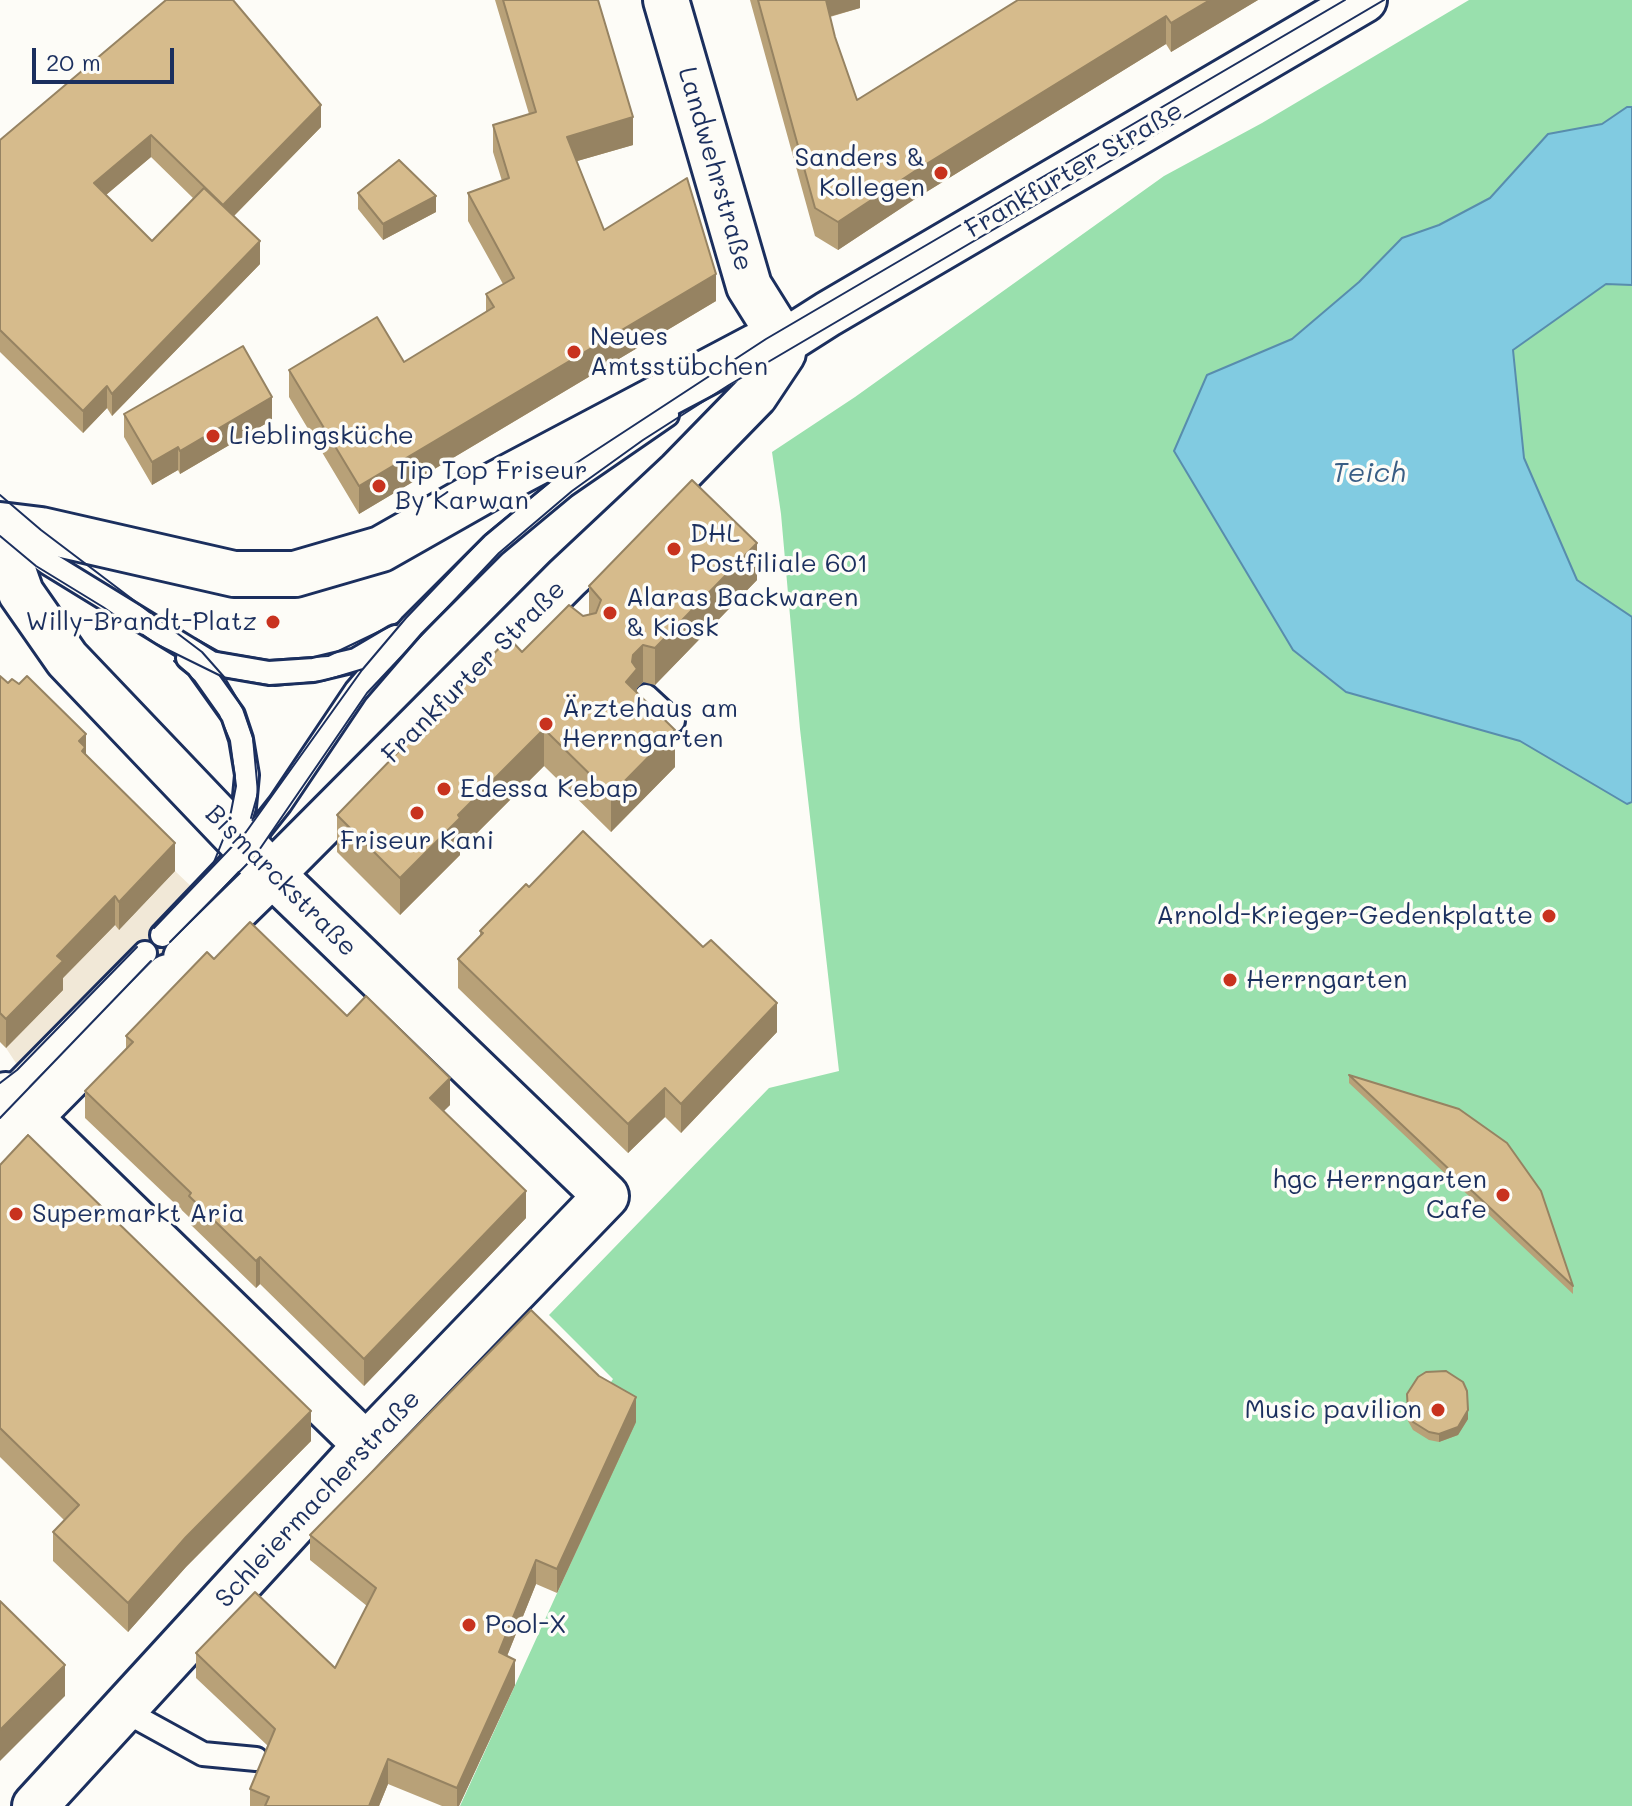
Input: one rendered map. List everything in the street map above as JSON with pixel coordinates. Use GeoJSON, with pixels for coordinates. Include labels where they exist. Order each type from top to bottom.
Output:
{"type":"FeatureCollection","features":[{"type":"Feature","properties":{"kind":"main road","name":"Landwehrstraße"},"geometry":{"type":"LineString","coordinates":[[666,0],[749,286],[781,337]]}},
{"type":"Feature","properties":{"kind":"main road","name":"Frankfurter Straße"},"geometry":{"type":"LineString","coordinates":[[0,529],[41,530],[234,574],[295,574],[381,549],[594,431],[841,306],[1364,0]]}},
{"type":"Feature","properties":{"kind":"main road","name":"Frankfurter Straße"},"geometry":{"type":"LineString","coordinates":[[7,1110],[165,956],[243,858],[567,578],[679,473],[755,395],[783,353],[781,337]]}},
{"type":"Feature","properties":{"kind":"main road","name":"Frankfurter Straße"},"geometry":{"type":"LineString","coordinates":[[594,431],[645,417],[657,422]]}},
{"type":"Feature","properties":{"kind":"main road"},"geometry":{"type":"LineString","coordinates":[[657,422],[667,425],[683,451],[679,473]]}},
{"type":"Feature","properties":{"kind":"main road","name":"Bismarckstraße"},"geometry":{"type":"LineString","coordinates":[[0,529],[21,593],[67,659],[243,858],[606,1196]]}},
{"type":"Feature","properties":{"kind":"main road"},"geometry":{"type":"LineString","coordinates":[[7,1110],[366,1445]]}},
{"type":"Feature","properties":{"kind":"main road","name":"Schleiermacherstraße"},"geometry":{"type":"LineString","coordinates":[[35,1806],[366,1445],[606,1196]]}},
{"type":"Feature","properties":{"kind":"lane"},"geometry":{"type":"LineString","coordinates":[[243,858],[356,691],[412,626],[493,545],[564,486],[781,337]]}},
{"type":"Feature","properties":{"kind":"lane"},"geometry":{"type":"LineString","coordinates":[[0,529],[48,563],[211,663],[269,673],[314,670],[356,660],[412,626]]}},
{"type":"Feature","properties":{"kind":"lane"},"geometry":{"type":"LineString","coordinates":[[153,628],[198,666],[233,715],[247,775],[243,858]]}},
{"type":"Feature","properties":{"kind":"lane"},"geometry":{"type":"LineString","coordinates":[[646,696],[673,721]]}},
{"type":"Feature","properties":{"kind":"lane"},"geometry":{"type":"LineString","coordinates":[[123,1710],[203,1754],[256,1759]]}},
{"type":"Feature","properties":{"kind":"shaded area"},"geometry":{"type":"Polygon","coordinates":[[[175,871],[216,910],[37,1095],[6,1048],[62,990],[57,984],[115,925],[120,929],[175,871]]]}},
{"type":"Feature","properties":{"kind":"green space","name":"Herrngarten"},"geometry":{"type":"Polygon","coordinates":[[[1469,0],[1632,0],[1632,1806],[460,1806],[635,1422],[599,1400],[613,1379],[549,1315],[769,1088],[839,1071],[772,452],[855,397],[1164,176],[1262,123],[1469,0]]]}},
{"type":"Feature","properties":{"kind":"water","name":"Teich"},"geometry":{"type":"Polygon","coordinates":[[[1627,107],[1632,107],[1632,285],[1606,284],[1513,350],[1524,458],[1577,580],[1632,617],[1632,802],[1627,804],[1520,741],[1346,692],[1293,650],[1174,451],[1207,375],[1292,339],[1359,282],[1402,238],[1439,225],[1490,198],[1548,134],[1602,124],[1627,107]]]}},
{"type":"Feature","properties":{"kind":"building"},"geometry":{"type":"Polygon","coordinates":[[[166,0],[233,0],[321,105],[223,205],[151,135],[94,183],[152,241],[204,188],[260,241],[112,394],[107,386],[83,411],[0,330],[0,140],[166,0]]]}},
{"type":"Feature","properties":{"kind":"building"},"geometry":{"type":"Polygon","coordinates":[[[503,0],[598,0],[633,117],[567,137],[604,230],[687,178],[716,274],[359,486],[289,370],[377,317],[404,362],[494,307],[486,294],[514,278],[468,193],[509,178],[493,125],[536,112],[503,0]]]}},
{"type":"Feature","properties":{"kind":"building"},"geometry":{"type":"Polygon","coordinates":[[[758,0],[826,0],[857,100],[1018,0],[1210,0],[1171,23],[1166,16],[838,222],[815,208],[758,0]]]}},
{"type":"Feature","properties":{"kind":"building"},"geometry":{"type":"Polygon","coordinates":[[[399,160],[436,196],[383,224],[358,193],[399,160]]]}},
{"type":"Feature","properties":{"kind":"building"},"geometry":{"type":"Polygon","coordinates":[[[243,346],[272,397],[180,451],[178,447],[152,462],[124,414],[243,346]]]}},
{"type":"Feature","properties":{"kind":"building"},"geometry":{"type":"Polygon","coordinates":[[[692,480],[757,543],[655,648],[643,645],[633,655],[632,662],[637,669],[626,682],[675,730],[611,795],[544,729],[400,878],[337,815],[509,638],[522,652],[569,605],[583,616],[596,613],[601,600],[589,586],[692,480]]]}},
{"type":"Feature","properties":{"kind":"building"},"geometry":{"type":"Polygon","coordinates":[[[0,676],[8,683],[12,679],[19,684],[27,676],[86,734],[79,741],[85,747],[82,751],[175,843],[119,902],[115,896],[57,956],[63,961],[6,1019],[0,1013],[0,676]]]}},
{"type":"Feature","properties":{"kind":"building"},"geometry":{"type":"Polygon","coordinates":[[[583,831],[703,947],[711,940],[777,1003],[681,1104],[665,1088],[628,1124],[458,959],[483,933],[480,931],[526,884],[529,887],[583,831]]]}},
{"type":"Feature","properties":{"kind":"building"},"geometry":{"type":"Polygon","coordinates":[[[250,922],[347,1016],[366,996],[450,1078],[430,1098],[526,1191],[364,1359],[260,1257],[256,1261],[85,1091],[133,1042],[126,1036],[207,952],[214,959],[250,922]]]}},
{"type":"Feature","properties":{"kind":"building","name":"hgc Herrngarten Cafe"},"geometry":{"type":"Polygon","coordinates":[[[1349,1075],[1459,1109],[1507,1143],[1541,1191],[1573,1286],[1349,1075]]]}},
{"type":"Feature","properties":{"kind":"building"},"geometry":{"type":"Polygon","coordinates":[[[28,1135],[311,1411],[186,1537],[128,1603],[53,1532],[79,1505],[0,1428],[0,1165],[28,1135]]]}},
{"type":"Feature","properties":{"kind":"building"},"geometry":{"type":"Polygon","coordinates":[[[531,1310],[599,1376],[636,1397],[557,1569],[536,1560],[499,1652],[515,1660],[457,1788],[388,1759],[369,1806],[265,1806],[269,1797],[250,1789],[275,1729],[196,1653],[255,1592],[335,1668],[376,1588],[310,1535],[531,1310]]]}},
{"type":"Feature","properties":{"kind":"building","name":"Music pavilion"},"geometry":{"type":"Polygon","coordinates":[[[1446,1371],[1463,1382],[1468,1410],[1458,1427],[1439,1434],[1413,1422],[1408,1413],[1407,1394],[1418,1377],[1426,1372],[1446,1371]]]}},
{"type":"Feature","properties":{"kind":"building"},"geometry":{"type":"Polygon","coordinates":[[[0,1601],[65,1665],[0,1730],[0,1601]]]}},
{"type":"Feature","properties":{"kind":"tram line"},"geometry":{"type":"LineString","coordinates":[[154,928],[246,832],[362,670],[406,618],[486,534],[561,473],[766,339],[1345,0]]}},
{"type":"Feature","properties":{"kind":"tram line"},"geometry":{"type":"LineString","coordinates":[[170,942],[255,856],[367,693],[499,553],[572,491],[643,440],[729,385],[1384,0]]}},
{"type":"Feature","properties":{"kind":"tram line"},"geometry":{"type":"LineString","coordinates":[[0,495],[41,530],[202,652],[225,678],[243,709],[253,738],[258,793],[251,818]]}},
{"type":"Feature","properties":{"kind":"tram line"},"geometry":{"type":"LineString","coordinates":[[0,536],[36,566],[156,644],[225,678],[275,686],[323,681],[363,669]]}},
{"type":"Feature","properties":{"kind":"tram line"},"geometry":{"type":"LineString","coordinates":[[195,638],[220,652],[269,660],[328,656],[399,622]]}},
{"type":"Feature","properties":{"kind":"tram line"},"geometry":{"type":"LineString","coordinates":[[174,661],[195,681],[219,715],[230,741],[236,786],[228,827],[214,862]]}},
{"type":"Feature","properties":{"kind":"tram line"},"geometry":{"type":"LineString","coordinates":[[0,1083],[17,1070],[137,947]]}},
{"type":"Feature","properties":{"kind":"tram line"},"geometry":{"type":"LineString","coordinates":[[0,1118],[151,961]]}},
{"type":"Feature","properties":{"kind":"place","name":"Sanders & Kollegen"},"geometry":{"type":"Point","coordinates":[941,173]}},
{"type":"Feature","properties":{"kind":"place","name":"Neues Amtsstübchen"},"geometry":{"type":"Point","coordinates":[574,352]}},
{"type":"Feature","properties":{"kind":"place","name":"Lieblingsküche"},"geometry":{"type":"Point","coordinates":[213,436]}},
{"type":"Feature","properties":{"kind":"place","name":"Tip Top Friseur By Karwan"},"geometry":{"type":"Point","coordinates":[379,486]}},
{"type":"Feature","properties":{"kind":"place","name":"DHL Postfiliale 601"},"geometry":{"type":"Point","coordinates":[674,549]}},
{"type":"Feature","properties":{"kind":"place","name":"Alaras Backwaren & Kiosk"},"geometry":{"type":"Point","coordinates":[610,613]}},
{"type":"Feature","properties":{"kind":"place","name":"Willy-Brandt-Platz"},"geometry":{"type":"Point","coordinates":[273,622]}},
{"type":"Feature","properties":{"kind":"place","name":"Ärztehaus am Herrngarten"},"geometry":{"type":"Point","coordinates":[546,724]}},
{"type":"Feature","properties":{"kind":"place","name":"Edessa Kebap"},"geometry":{"type":"Point","coordinates":[444,789]}},
{"type":"Feature","properties":{"kind":"place","name":"Friseur Kani"},"geometry":{"type":"Point","coordinates":[417,813]}},
{"type":"Feature","properties":{"kind":"place","name":"Arnold-Krieger-Gedenkplatte"},"geometry":{"type":"Point","coordinates":[1549,916]}},
{"type":"Feature","properties":{"kind":"place","name":"Herrngarten"},"geometry":{"type":"Point","coordinates":[1230,980]}},
{"type":"Feature","properties":{"kind":"place","name":"hgc Herrngarten Cafe"},"geometry":{"type":"Point","coordinates":[1503,1195]}},
{"type":"Feature","properties":{"kind":"place","name":"Supermarkt Aria"},"geometry":{"type":"Point","coordinates":[16,1214]}},
{"type":"Feature","properties":{"kind":"place","name":"Music pavilion"},"geometry":{"type":"Point","coordinates":[1438,1410]}},
{"type":"Feature","properties":{"kind":"place","name":"Pool-X"},"geometry":{"type":"Point","coordinates":[469,1625]}}]}
